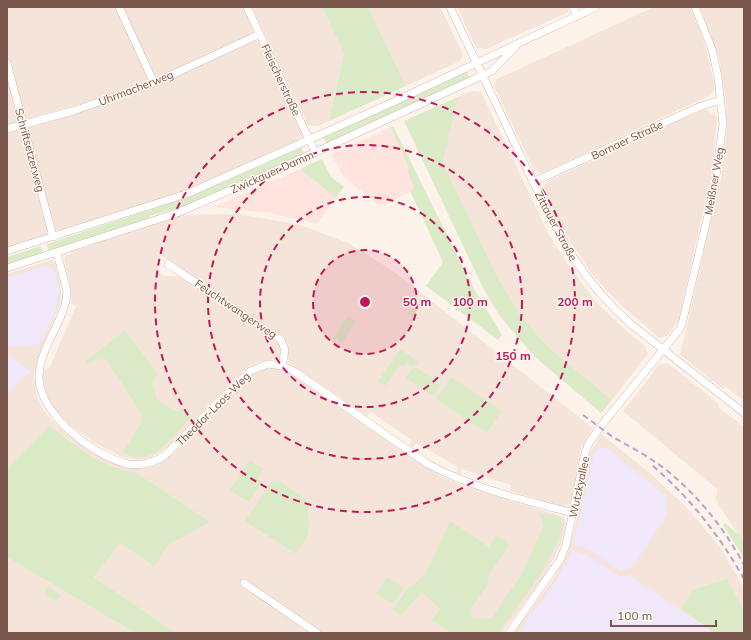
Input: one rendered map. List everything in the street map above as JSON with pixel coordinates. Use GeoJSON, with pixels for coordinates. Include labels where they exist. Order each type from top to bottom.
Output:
{"type":"FeatureCollection","features":[{"type":"Feature","properties":{"kind":"street"},"geometry":{"type":"LineString","coordinates":[[119,7],[154,83]]}},
{"type":"Feature","properties":{"kind":"street","name":"Fleischerstraße"},"geometry":{"type":"LineString","coordinates":[[247,7],[316,152]]}},
{"type":"Feature","properties":{"kind":"street","name":"Zittauer Straße"},"geometry":{"type":"LineString","coordinates":[[450,7],[562,241],[585,276],[615,310],[744,413]]}},
{"type":"Feature","properties":{"kind":"street"},"geometry":{"type":"LineString","coordinates":[[573,7],[577,16]]}},
{"type":"Feature","properties":{"kind":"street","name":"Zwickauer Damm"},"geometry":{"type":"LineString","coordinates":[[7,252],[189,193],[310,140],[596,7]]}},
{"type":"Feature","properties":{"kind":"street","name":"Meißner Weg"},"geometry":{"type":"LineString","coordinates":[[662,349],[679,330],[682,324],[714,190],[723,124],[721,100],[712,49],[695,7]]}},
{"type":"Feature","properties":{"kind":"street","name":"Uhrmacherweg"},"geometry":{"type":"LineString","coordinates":[[7,129],[73,111],[154,83],[260,34]]}},
{"type":"Feature","properties":{"kind":"street","name":"Zwickauer Damm"},"geometry":{"type":"LineString","coordinates":[[7,268],[177,213],[316,152],[482,76],[498,66],[520,42]]}},
{"type":"Feature","properties":{"kind":"street","name":"Schriftsetzerweg"},"geometry":{"type":"LineString","coordinates":[[7,63],[53,237]]}},
{"type":"Feature","properties":{"kind":"street","name":"Bornaer Straße"},"geometry":{"type":"LineString","coordinates":[[533,182],[701,106],[721,100]]}},
{"type":"Feature","properties":{"kind":"street","name":"Theodor-Loos-Weg"},"geometry":{"type":"LineString","coordinates":[[57,253],[67,291],[66,301],[41,360],[39,377],[40,390],[46,404],[62,424],[88,445],[106,455],[127,464],[136,465],[152,462],[169,452],[250,371],[268,364],[282,366],[300,375],[428,464],[440,470],[472,483],[573,513]]}},
{"type":"Feature","properties":{"kind":"street","name":"Feuchtwangerweg"},"geometry":{"type":"LineString","coordinates":[[168,264],[281,340],[285,350],[282,366]]}},
{"type":"Feature","properties":{"kind":"street","name":"Wutzkyallee"},"geometry":{"type":"LineString","coordinates":[[509,633],[560,560],[566,545],[584,457],[588,445],[600,427],[662,349]]}},
{"type":"Feature","properties":{"kind":"street"},"geometry":{"type":"LineString","coordinates":[[244,583],[317,633]]}},
{"type":"Feature","properties":{"kind":"shaded area"},"geometry":{"type":"Polygon","coordinates":[[[7,7],[116,7],[148,78],[147,81],[90,101],[32,118],[27,118],[24,115],[7,51],[7,7]]]}},
{"type":"Feature","properties":{"kind":"shaded area"},"geometry":{"type":"Polygon","coordinates":[[[123,7],[243,7],[254,32],[158,77],[153,73],[123,7]]]}},
{"type":"Feature","properties":{"kind":"shaded area"},"geometry":{"type":"Polygon","coordinates":[[[252,7],[322,7],[344,54],[329,121],[318,126],[308,125],[252,7]]]}},
{"type":"Feature","properties":{"kind":"shaded area"},"geometry":{"type":"Polygon","coordinates":[[[368,7],[440,7],[463,54],[460,61],[406,86],[368,7]]]}},
{"type":"Feature","properties":{"kind":"shaded area"},"geometry":{"type":"Polygon","coordinates":[[[457,7],[567,7],[569,12],[486,49],[476,48],[457,7]]]}},
{"type":"Feature","properties":{"kind":"shaded area"},"geometry":{"type":"Polygon","coordinates":[[[654,7],[690,7],[702,36],[709,60],[715,88],[711,95],[542,173],[534,170],[494,86],[497,79],[654,7]]]}},
{"type":"Feature","properties":{"kind":"shaded area"},"geometry":{"type":"Polygon","coordinates":[[[700,7],[744,7],[744,401],[725,386],[723,389],[680,355],[721,178],[727,130],[726,103],[719,57],[700,7]]]}},
{"type":"Feature","properties":{"kind":"shaded area"},"geometry":{"type":"Polygon","coordinates":[[[255,40],[261,43],[303,134],[298,141],[199,185],[169,196],[63,232],[62,230],[55,230],[28,130],[29,126],[152,86],[255,40]]]}},
{"type":"Feature","properties":{"kind":"shaded area"},"geometry":{"type":"Polygon","coordinates":[[[7,75],[19,119],[16,123],[7,125],[7,75]]]}},
{"type":"Feature","properties":{"kind":"shaded area"},"geometry":{"type":"Polygon","coordinates":[[[471,91],[481,92],[548,233],[566,262],[596,302],[622,327],[645,346],[648,354],[612,400],[547,346],[519,313],[497,276],[443,163],[458,97],[471,91]]]}},
{"type":"Feature","properties":{"kind":"shaded area"},"geometry":{"type":"Polygon","coordinates":[[[705,109],[717,117],[713,167],[679,319],[667,336],[659,338],[621,305],[595,278],[564,232],[543,189],[546,182],[705,109]]]}},
{"type":"Feature","properties":{"kind":"shaded area"},"geometry":{"type":"Polygon","coordinates":[[[393,126],[422,186],[379,206],[344,177],[331,155],[393,126]]]}},
{"type":"Feature","properties":{"kind":"shaded area"},"geometry":{"type":"Polygon","coordinates":[[[17,129],[22,132],[48,231],[47,234],[42,236],[42,238],[7,249],[7,131],[17,129]]]}},
{"type":"Feature","properties":{"kind":"shaded area"},"geometry":{"type":"Polygon","coordinates":[[[300,169],[336,198],[317,224],[271,213],[214,207],[300,169]]]}},
{"type":"Feature","properties":{"kind":"shaded area"},"geometry":{"type":"Polygon","coordinates":[[[239,214],[301,225],[348,243],[393,271],[593,428],[581,449],[571,501],[569,504],[562,506],[510,491],[511,485],[462,469],[460,475],[456,473],[458,467],[416,443],[413,448],[409,445],[412,440],[371,412],[367,416],[291,364],[288,359],[288,346],[283,337],[161,255],[156,262],[160,274],[164,276],[180,276],[276,340],[281,347],[280,356],[276,359],[258,362],[246,368],[166,448],[150,458],[138,460],[124,458],[93,442],[70,425],[51,405],[44,387],[43,378],[44,370],[50,367],[76,306],[71,303],[70,284],[64,261],[65,256],[71,254],[70,252],[182,215],[239,214]]]}},
{"type":"Feature","properties":{"kind":"shaded area"},"geometry":{"type":"Polygon","coordinates":[[[52,260],[55,263],[60,280],[62,300],[37,360],[34,375],[36,393],[41,406],[50,418],[88,450],[126,468],[143,469],[154,466],[174,453],[243,382],[255,373],[265,369],[279,369],[294,376],[418,462],[441,476],[463,486],[564,517],[566,523],[561,544],[545,575],[502,633],[7,633],[7,274],[52,260]]]}},
{"type":"Feature","properties":{"kind":"shaded area"},"geometry":{"type":"Polygon","coordinates":[[[44,266],[54,268],[59,291],[55,312],[38,346],[7,347],[7,278],[44,266]]]}},
{"type":"Feature","properties":{"kind":"shaded area"},"geometry":{"type":"Polygon","coordinates":[[[7,355],[31,371],[7,395],[7,355]]]}},
{"type":"Feature","properties":{"kind":"shaded area"},"geometry":{"type":"Polygon","coordinates":[[[668,363],[719,404],[718,407],[744,427],[744,539],[737,533],[715,499],[718,490],[623,411],[659,365],[668,363]]]}},
{"type":"Feature","properties":{"kind":"shaded area"},"geometry":{"type":"Polygon","coordinates":[[[601,434],[651,474],[688,509],[720,547],[744,588],[744,633],[514,633],[554,578],[567,555],[575,528],[589,455],[601,434]]]}},
{"type":"Feature","properties":{"kind":"shaded area"},"geometry":{"type":"Polygon","coordinates":[[[607,447],[665,496],[668,514],[634,565],[620,571],[590,550],[573,545],[595,450],[607,447]]]}},
{"type":"Feature","properties":{"kind":"shaded area"},"geometry":{"type":"Polygon","coordinates":[[[572,550],[589,556],[621,577],[629,575],[715,633],[517,633],[553,586],[572,550]]]}},
{"type":"Feature","properties":{"kind":"green space"},"geometry":{"type":"Polygon","coordinates":[[[322,7],[368,7],[406,86],[329,121],[344,54],[322,7]]]}},
{"type":"Feature","properties":{"kind":"green space"},"geometry":{"type":"Polygon","coordinates":[[[467,71],[470,78],[327,144],[323,137],[467,71]]]}},
{"type":"Feature","properties":{"kind":"green space"},"geometry":{"type":"Polygon","coordinates":[[[458,97],[443,163],[497,276],[519,313],[547,346],[612,400],[601,413],[534,356],[499,315],[484,290],[404,121],[458,97]]]}},
{"type":"Feature","properties":{"kind":"green space"},"geometry":{"type":"Polygon","coordinates":[[[393,126],[474,289],[502,335],[498,340],[426,286],[443,262],[410,191],[413,190],[414,186],[408,173],[409,168],[391,128],[393,126]]]}},
{"type":"Feature","properties":{"kind":"green space"},"geometry":{"type":"Polygon","coordinates":[[[301,148],[304,154],[180,208],[149,216],[150,219],[48,251],[47,244],[191,196],[301,148]]]}},
{"type":"Feature","properties":{"kind":"green space"},"geometry":{"type":"Polygon","coordinates":[[[322,159],[331,177],[344,187],[336,198],[300,169],[322,159]]]}},
{"type":"Feature","properties":{"kind":"green space"},"geometry":{"type":"Polygon","coordinates":[[[41,246],[43,253],[7,265],[7,257],[41,246]]]}},
{"type":"Feature","properties":{"kind":"green space"},"geometry":{"type":"Polygon","coordinates":[[[418,298],[423,301],[413,317],[408,313],[418,298]]]}},
{"type":"Feature","properties":{"kind":"green space"},"geometry":{"type":"Polygon","coordinates":[[[348,316],[356,322],[342,342],[334,337],[348,316]]]}},
{"type":"Feature","properties":{"kind":"green space"},"geometry":{"type":"Polygon","coordinates":[[[125,330],[158,374],[152,381],[157,400],[178,412],[183,407],[191,417],[168,442],[146,457],[138,458],[123,452],[142,422],[141,413],[106,359],[99,358],[88,364],[86,361],[125,330]]]}},
{"type":"Feature","properties":{"kind":"green space"},"geometry":{"type":"Polygon","coordinates":[[[400,349],[419,362],[417,365],[412,366],[407,363],[405,366],[399,366],[385,386],[378,382],[400,349]]]}},
{"type":"Feature","properties":{"kind":"green space"},"geometry":{"type":"Polygon","coordinates":[[[413,368],[417,368],[441,384],[433,396],[406,378],[413,368]]]}},
{"type":"Feature","properties":{"kind":"green space"},"geometry":{"type":"Polygon","coordinates":[[[451,377],[502,411],[487,433],[436,399],[451,377]]]}},
{"type":"Feature","properties":{"kind":"green space"},"geometry":{"type":"Polygon","coordinates":[[[49,426],[78,448],[100,461],[123,470],[135,472],[210,522],[168,545],[154,566],[120,543],[93,577],[176,633],[136,633],[7,557],[7,468],[49,426]]]}},
{"type":"Feature","properties":{"kind":"green space"},"geometry":{"type":"Polygon","coordinates":[[[250,460],[263,469],[257,478],[262,482],[249,502],[230,490],[250,460]]]}},
{"type":"Feature","properties":{"kind":"green space"},"geometry":{"type":"Polygon","coordinates":[[[272,481],[279,481],[309,502],[308,535],[296,554],[245,521],[272,481]]]}},
{"type":"Feature","properties":{"kind":"green space"},"geometry":{"type":"Polygon","coordinates":[[[540,513],[559,517],[563,524],[558,539],[552,554],[536,581],[498,633],[451,633],[432,620],[440,609],[422,592],[401,615],[393,610],[407,589],[426,574],[450,521],[489,547],[496,535],[507,542],[509,546],[488,576],[488,584],[471,609],[473,618],[491,619],[523,572],[543,527],[540,513]]]}},
{"type":"Feature","properties":{"kind":"green space"},"geometry":{"type":"Polygon","coordinates":[[[725,523],[744,539],[744,558],[723,525],[725,523]]]}},
{"type":"Feature","properties":{"kind":"green space"},"geometry":{"type":"Polygon","coordinates":[[[387,577],[404,588],[393,604],[376,593],[387,577]]]}},
{"type":"Feature","properties":{"kind":"green space"},"geometry":{"type":"Polygon","coordinates":[[[727,579],[744,611],[744,633],[715,633],[681,609],[692,593],[692,590],[727,579]]]}},
{"type":"Feature","properties":{"kind":"green space"},"geometry":{"type":"Polygon","coordinates":[[[48,587],[61,595],[56,602],[44,593],[48,587]]]}},
{"type":"Feature","properties":{"kind":"railway"},"geometry":{"type":"LineString","coordinates":[[583,415],[613,437],[670,473],[692,493],[721,528],[744,565]]}},
{"type":"Feature","properties":{"kind":"railway"},"geometry":{"type":"LineString","coordinates":[[653,466],[692,504],[725,548],[744,579]]}}]}
